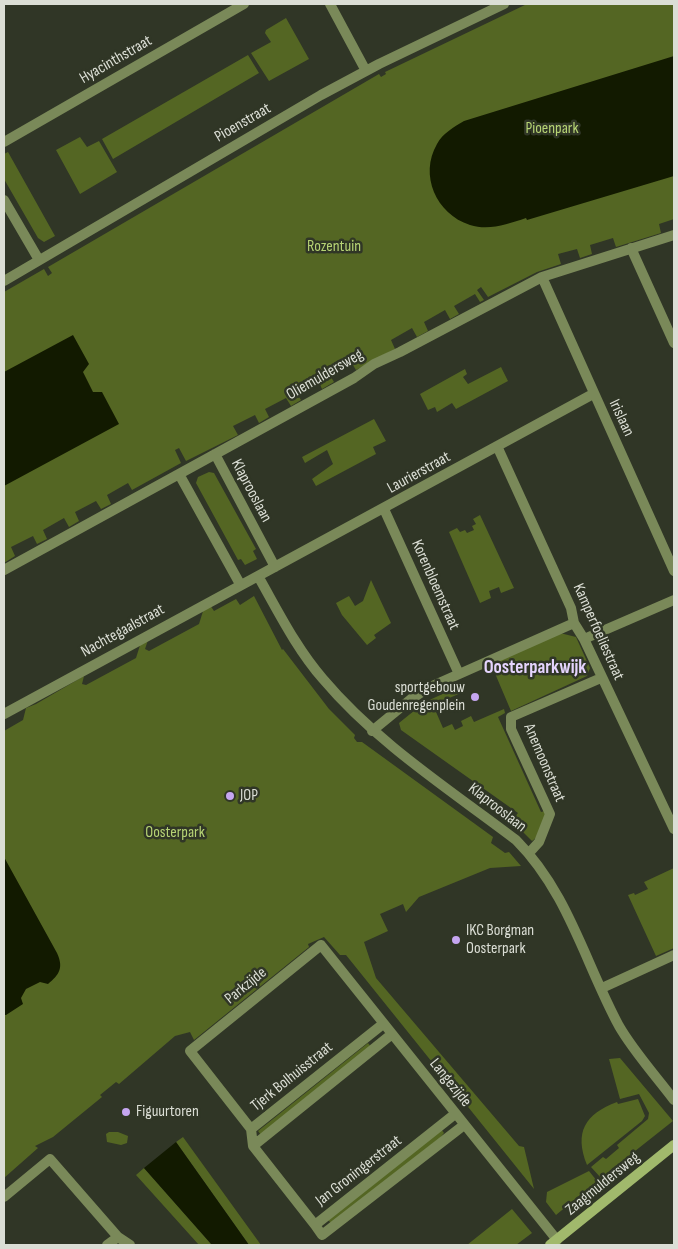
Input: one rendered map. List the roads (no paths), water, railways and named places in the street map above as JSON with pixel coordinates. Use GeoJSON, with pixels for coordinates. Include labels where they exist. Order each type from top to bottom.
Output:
{"type":"FeatureCollection","features":[{"type":"Feature","properties":{"kind":"street","name":"Hyacinthstraat"},"geometry":{"type":"LineString","coordinates":[[4,142],[244,4]]}},
{"type":"Feature","properties":{"kind":"street"},"geometry":{"type":"LineString","coordinates":[[330,4],[366,71]]}},
{"type":"Feature","properties":{"kind":"street","name":"Pioenstraat"},"geometry":{"type":"LineString","coordinates":[[4,281],[366,71],[504,4]]}},
{"type":"Feature","properties":{"kind":"street"},"geometry":{"type":"LineString","coordinates":[[4,200],[39,260]]}},
{"type":"Feature","properties":{"kind":"street","name":"Oliemuldersweg"},"geometry":{"type":"LineString","coordinates":[[4,570],[354,378],[374,364],[542,277],[674,235]]}},
{"type":"Feature","properties":{"kind":"street"},"geometry":{"type":"LineString","coordinates":[[631,248],[674,343]]}},
{"type":"Feature","properties":{"kind":"street","name":"Irislaan"},"geometry":{"type":"LineString","coordinates":[[542,277],[674,571]]}},
{"type":"Feature","properties":{"kind":"street","name":"Laurierstraat"},"geometry":{"type":"LineString","coordinates":[[258,576],[593,394]]}},
{"type":"Feature","properties":{"kind":"street","name":"Kamperfoeliestraat"},"geometry":{"type":"LineString","coordinates":[[496,446],[570,608],[574,623],[584,639],[638,754],[648,770],[674,829]]}},
{"type":"Feature","properties":{"kind":"street","name":"Klaprooslaan"},"geometry":{"type":"LineString","coordinates":[[215,454],[275,567]]}},
{"type":"Feature","properties":{"kind":"street"},"geometry":{"type":"LineString","coordinates":[[179,474],[240,584]]}},
{"type":"Feature","properties":{"kind":"street","name":"Korenbloemstraat"},"geometry":{"type":"LineString","coordinates":[[384,509],[458,674]]}},
{"type":"Feature","properties":{"kind":"street","name":"Klaprooslaan"},"geometry":{"type":"LineString","coordinates":[[258,576],[297,645],[322,679],[372,731],[516,840],[529,852],[566,909],[620,1027],[674,1100]]}},
{"type":"Feature","properties":{"kind":"street","name":"Nachtegaalstraat"},"geometry":{"type":"LineString","coordinates":[[4,714],[240,584],[258,576]]}},
{"type":"Feature","properties":{"kind":"street"},"geometry":{"type":"LineString","coordinates":[[584,639],[674,600]]}},
{"type":"Feature","properties":{"kind":"street"},"geometry":{"type":"LineString","coordinates":[[372,731],[411,699],[430,687],[574,623]]}},
{"type":"Feature","properties":{"kind":"street","name":"Anemoonstraat"},"geometry":{"type":"LineString","coordinates":[[529,852],[539,842],[550,814],[511,729],[511,717],[601,678]]}},
{"type":"Feature","properties":{"kind":"street","name":"Langezijde"},"geometry":{"type":"LineString","coordinates":[[321,945],[464,1125],[554,1243]]}},
{"type":"Feature","properties":{"kind":"street","name":"Parkzijde"},"geometry":{"type":"LineString","coordinates":[[190,1051],[321,945]]}},
{"type":"Feature","properties":{"kind":"street"},"geometry":{"type":"LineString","coordinates":[[602,988],[674,955]]}},
{"type":"Feature","properties":{"kind":"street","name":"Tjerk Bolhuisstraat"},"geometry":{"type":"LineString","coordinates":[[190,1051],[251,1129],[383,1024]]}},
{"type":"Feature","properties":{"kind":"street","name":"Tjerk Bolhuisstraat"},"geometry":{"type":"LineString","coordinates":[[253,1146],[392,1034]]}},
{"type":"Feature","properties":{"kind":"street","name":"Jan Groningerstraat"},"geometry":{"type":"LineString","coordinates":[[455,1114],[315,1224],[322,1235],[464,1125]]}},
{"type":"Feature","properties":{"kind":"street"},"geometry":{"type":"LineString","coordinates":[[251,1129],[253,1146],[315,1224]]}},
{"type":"Feature","properties":{"kind":"street","name":"Zaagmuldersweg"},"geometry":{"type":"LineString","coordinates":[[554,1243],[674,1145]]}},
{"type":"Feature","properties":{"kind":"street"},"geometry":{"type":"LineString","coordinates":[[4,1197],[50,1159],[118,1237],[129,1245]]}},
{"type":"Feature","properties":{"kind":"street"},"geometry":{"type":"LineString","coordinates":[[107,1245],[118,1237]]}},
{"type":"Feature","properties":{"kind":"place","name":"sportgebouw Goudenregenplein"},"geometry":{"type":"Point","coordinates":[475,697]}},
{"type":"Feature","properties":{"kind":"place","name":"JOP"},"geometry":{"type":"Point","coordinates":[230,796]}},
{"type":"Feature","properties":{"kind":"place","name":"IKC Borgman Oosterpark"},"geometry":{"type":"Point","coordinates":[456,940]}},
{"type":"Feature","properties":{"kind":"place","name":"Figuurtoren"},"geometry":{"type":"Point","coordinates":[126,1112]}},
{"type":"Feature","properties":{"kind":"district","name":"Oosterparkwijk"},"geometry":{"type":"Point","coordinates":[535,668]}},
{"type":"Feature","properties":{"kind":"park label","name":"Pioenpark"},"geometry":{"type":"Point","coordinates":[552,129]}},
{"type":"Feature","properties":{"kind":"park label","name":"Rozentuin"},"geometry":{"type":"Point","coordinates":[334,247]}},
{"type":"Feature","properties":{"kind":"park label","name":"Oosterpark"},"geometry":{"type":"Point","coordinates":[175,833]}}]}
